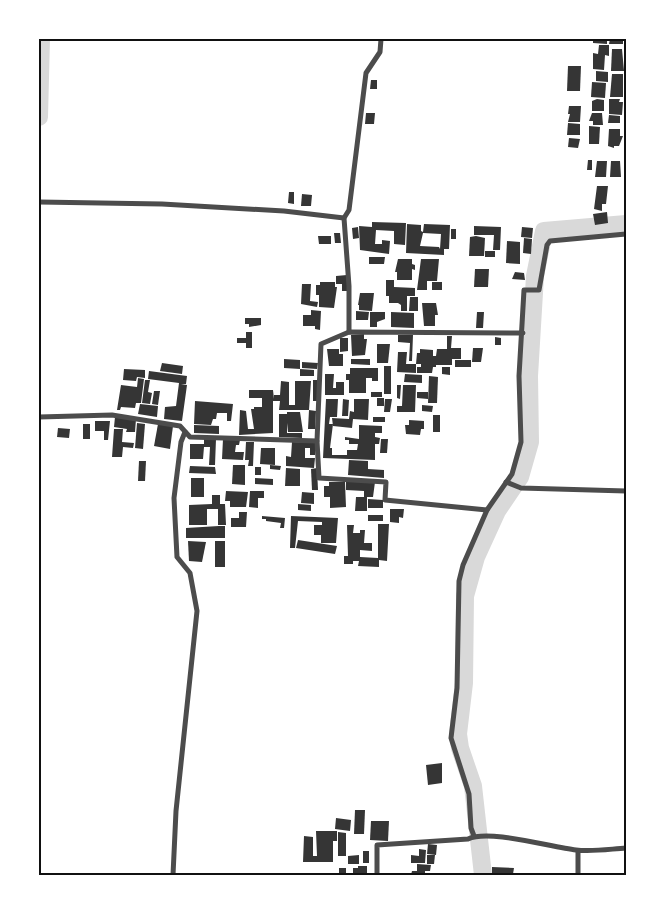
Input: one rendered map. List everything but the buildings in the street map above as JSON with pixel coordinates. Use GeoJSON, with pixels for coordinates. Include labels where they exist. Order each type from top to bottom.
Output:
{"type":"FeatureCollection","features":[{"type":"Feature","properties":{"kind":"street"},"geometry":{"type":"LineString","coordinates":[[349,332],[349,286],[344,218],[350,210],[366,73],[380,52],[381,39]]}},
{"type":"Feature","properties":{"kind":"street"},"geometry":{"type":"LineString","coordinates":[[39,202],[172,205],[284,211],[344,218]]}},
{"type":"Feature","properties":{"kind":"street"},"geometry":{"type":"LineString","coordinates":[[474,836],[470,828],[469,794],[451,738],[457,688],[459,581],[463,564],[488,510],[512,474],[521,442],[520,376],[524,290],[539,290],[543,264],[550,241],[626,234]]}},
{"type":"Feature","properties":{"kind":"street"},"geometry":{"type":"LineString","coordinates":[[488,510],[385,500],[386,482],[319,478],[317,441],[321,344],[349,332],[523,333]]}},
{"type":"Feature","properties":{"kind":"street"},"geometry":{"type":"LineString","coordinates":[[39,417],[112,415],[180,426],[190,437],[317,441]]}},
{"type":"Feature","properties":{"kind":"street"},"geometry":{"type":"LineString","coordinates":[[174,875],[176,811],[197,611],[190,573],[177,558],[174,498],[181,442],[185,432]]}},
{"type":"Feature","properties":{"kind":"street"},"geometry":{"type":"LineString","coordinates":[[506,482],[521,488],[626,491]]}},
{"type":"Feature","properties":{"kind":"street"},"geometry":{"type":"LineString","coordinates":[[377,875],[377,845],[468,840],[474,836],[513,839],[578,850],[626,848]]}},
{"type":"Feature","properties":{"kind":"street"},"geometry":{"type":"LineString","coordinates":[[578,850],[578,875]]}},
{"type":"Feature","properties":{"kind":"waterway"},"geometry":{"type":"LineString","coordinates":[[39,117],[41,39]]}},
{"type":"Feature","properties":{"kind":"waterway"},"geometry":{"type":"LineString","coordinates":[[483,875],[473,786],[460,748],[458,734],[464,683],[465,596],[476,557],[497,511],[520,477],[530,442],[529,376],[535,276],[544,231],[626,224]]}}]}
